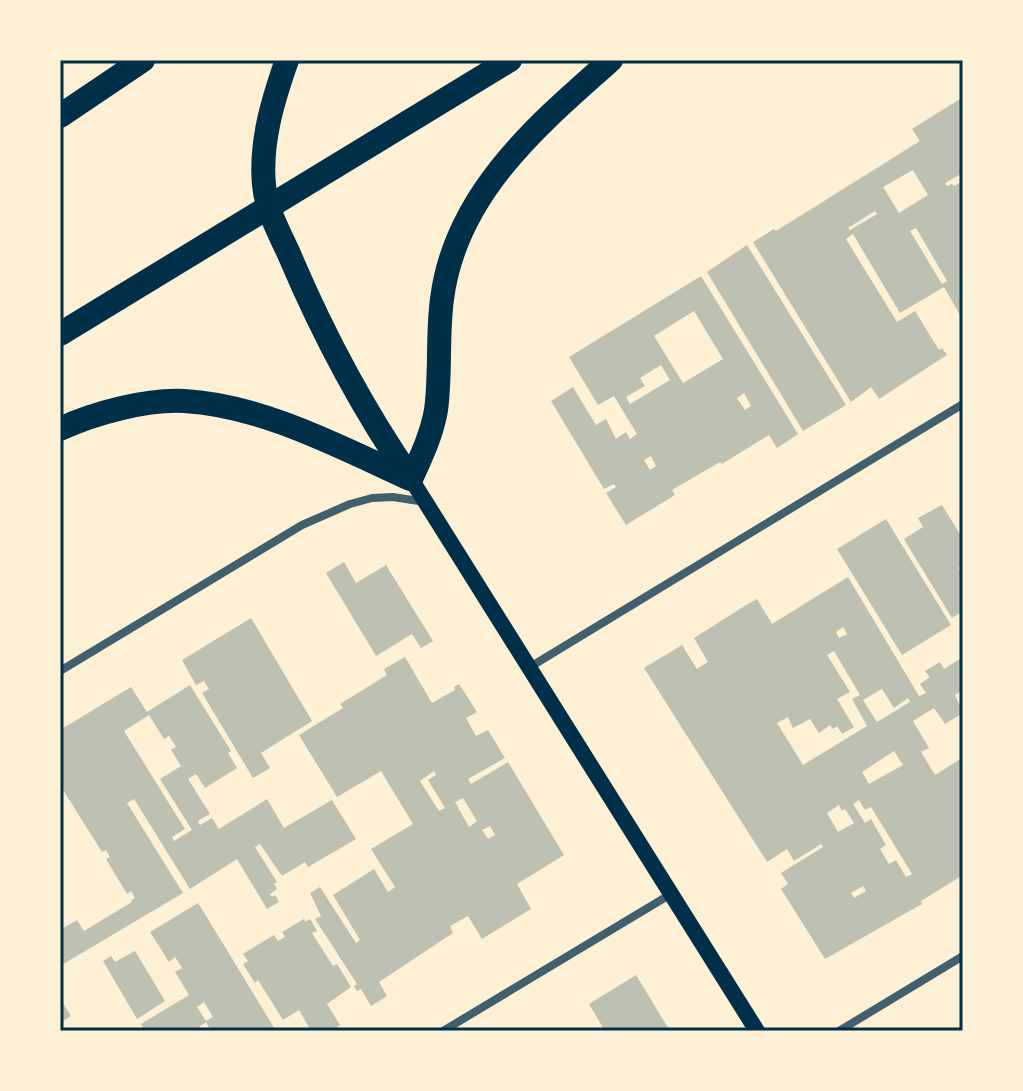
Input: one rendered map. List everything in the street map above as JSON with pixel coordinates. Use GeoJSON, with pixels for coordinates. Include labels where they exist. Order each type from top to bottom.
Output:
{"type":"FeatureCollection","features":[{"type":"Feature","properties":{"kind":"highway"},"geometry":{"type":"LineString","coordinates":[[60,116],[143,60]]}},
{"type":"Feature","properties":{"kind":"highway"},"geometry":{"type":"LineString","coordinates":[[287,60],[273,100],[263,152],[264,187],[269,207],[342,368],[381,436],[411,479]]}},
{"type":"Feature","properties":{"kind":"highway"},"geometry":{"type":"LineString","coordinates":[[60,334],[510,60]]}},
{"type":"Feature","properties":{"kind":"highway"},"geometry":{"type":"LineString","coordinates":[[411,479],[430,433],[436,409],[442,299],[450,260],[469,212],[505,160],[553,110],[611,60]]}},
{"type":"Feature","properties":{"kind":"highway"},"geometry":{"type":"LineString","coordinates":[[60,429],[124,408],[183,401],[233,409],[300,429],[411,479]]}},
{"type":"Feature","properties":{"kind":"main road"},"geometry":{"type":"LineString","coordinates":[[411,479],[757,1031]]}},
{"type":"Feature","properties":{"kind":"street"},"geometry":{"type":"LineString","coordinates":[[529,667],[963,404]]}},
{"type":"Feature","properties":{"kind":"street"},"geometry":{"type":"LineString","coordinates":[[60,671],[302,525],[372,498],[393,497],[425,502]]}},
{"type":"Feature","properties":{"kind":"street"},"geometry":{"type":"LineString","coordinates":[[443,1031],[671,894]]}},
{"type":"Feature","properties":{"kind":"street"},"geometry":{"type":"LineString","coordinates":[[839,1031],[963,956]]}},
{"type":"Feature","properties":{"kind":"building"},"geometry":{"type":"Polygon","coordinates":[[[960,99],[963,104],[963,144],[960,141],[963,147],[963,173],[945,183],[954,186],[963,181],[963,313],[960,315],[944,287],[900,313],[853,234],[846,239],[897,322],[915,311],[939,350],[942,348],[947,355],[879,399],[871,387],[851,402],[753,242],[774,229],[776,231],[920,141],[912,129],[960,99]],[[913,170],[883,187],[899,213],[928,195],[913,170]],[[875,211],[848,228],[850,230],[877,214],[875,211]],[[916,228],[910,231],[942,284],[947,281],[916,228]]]}},
{"type":"Feature","properties":{"kind":"building"},"geometry":{"type":"Polygon","coordinates":[[[747,245],[846,405],[803,431],[707,272],[747,245]]]}},
{"type":"Feature","properties":{"kind":"building"},"geometry":{"type":"Polygon","coordinates":[[[701,276],[798,434],[777,448],[769,435],[672,490],[675,495],[626,525],[606,493],[616,487],[614,484],[604,489],[551,401],[573,387],[596,425],[606,419],[616,439],[626,432],[630,439],[637,434],[614,396],[598,405],[569,357],[701,276]],[[694,311],[654,336],[683,383],[723,359],[694,311]],[[661,365],[640,378],[645,386],[626,397],[630,404],[670,380],[661,365]],[[744,393],[737,398],[745,410],[751,406],[744,393]],[[651,456],[644,460],[650,470],[656,466],[651,456]]]}},
{"type":"Feature","properties":{"kind":"building"},"geometry":{"type":"Polygon","coordinates":[[[942,505],[963,539],[963,565],[958,568],[963,572],[963,611],[952,618],[904,539],[923,527],[918,518],[942,505]]]}},
{"type":"Feature","properties":{"kind":"building"},"geometry":{"type":"Polygon","coordinates":[[[886,519],[951,625],[902,655],[837,549],[886,519]]]}},
{"type":"Feature","properties":{"kind":"building"},"geometry":{"type":"Polygon","coordinates":[[[344,562],[356,583],[386,565],[433,641],[421,648],[412,634],[376,656],[326,573],[344,562]]]}},
{"type":"Feature","properties":{"kind":"building"},"geometry":{"type":"Polygon","coordinates":[[[848,577],[919,696],[926,693],[920,684],[930,677],[925,671],[940,662],[944,669],[963,657],[963,690],[955,695],[963,713],[945,724],[934,708],[913,721],[929,748],[921,752],[935,775],[962,758],[963,761],[963,875],[921,901],[922,904],[825,959],[781,889],[788,884],[781,873],[823,847],[821,844],[794,861],[787,849],[767,862],[644,668],[682,645],[697,669],[708,662],[694,638],[757,599],[772,624],[848,577]],[[843,627],[836,632],[839,638],[847,634],[843,627]],[[834,651],[827,655],[850,692],[837,699],[854,727],[842,734],[837,726],[833,729],[830,725],[819,733],[810,719],[793,728],[788,717],[777,723],[803,765],[867,726],[852,699],[860,695],[834,651]],[[882,689],[863,700],[877,722],[910,702],[908,698],[894,708],[882,689]],[[894,751],[862,772],[869,784],[903,765],[894,751]],[[859,800],[853,804],[865,823],[871,819],[886,845],[880,849],[889,864],[896,860],[906,877],[912,874],[871,807],[865,810],[859,800]],[[839,805],[827,813],[838,832],[854,823],[839,805]],[[863,886],[851,893],[854,898],[866,891],[863,886]]]}},
{"type":"Feature","properties":{"kind":"building"},"geometry":{"type":"Polygon","coordinates":[[[251,618],[312,721],[261,753],[270,768],[253,778],[202,693],[209,689],[204,681],[196,685],[182,660],[251,618]]]}},
{"type":"Feature","properties":{"kind":"building"},"geometry":{"type":"Polygon","coordinates":[[[405,657],[432,703],[455,690],[454,687],[459,684],[477,712],[466,718],[476,736],[488,730],[505,758],[468,779],[471,784],[508,762],[564,855],[517,884],[531,909],[482,939],[468,916],[450,926],[453,933],[379,982],[387,996],[371,1006],[361,989],[357,991],[354,986],[357,984],[315,919],[321,916],[310,893],[320,887],[356,943],[360,940],[333,895],[374,869],[388,892],[395,887],[371,849],[413,824],[381,771],[337,797],[299,735],[343,708],[340,704],[387,675],[384,669],[405,657]],[[434,771],[420,781],[439,811],[445,808],[428,780],[436,775],[434,771]],[[463,798],[455,802],[469,827],[477,821],[463,798]],[[490,826],[482,830],[488,839],[495,835],[490,826]]]}},
{"type":"Feature","properties":{"kind":"building"},"geometry":{"type":"Polygon","coordinates":[[[190,685],[231,751],[228,753],[237,768],[205,788],[196,774],[188,779],[210,814],[198,821],[200,825],[212,818],[219,829],[267,799],[284,828],[332,800],[356,839],[308,867],[305,862],[282,876],[260,844],[255,847],[277,882],[274,884],[277,889],[270,894],[272,897],[275,895],[279,902],[267,909],[237,859],[190,889],[134,799],[127,803],[183,893],[60,966],[60,930],[77,920],[84,931],[135,898],[131,891],[127,894],[106,859],[110,857],[106,850],[102,852],[60,785],[60,730],[131,687],[147,712],[190,685]],[[149,715],[124,731],[185,829],[172,837],[174,841],[192,830],[160,779],[181,766],[171,750],[176,747],[169,736],[164,739],[149,715]]]}},
{"type":"Feature","properties":{"kind":"building"},"geometry":{"type":"Polygon","coordinates":[[[198,903],[276,1031],[211,1031],[206,1022],[199,1027],[201,1031],[145,1031],[141,1024],[189,995],[175,972],[182,968],[175,957],[169,962],[150,932],[198,903]],[[204,1002],[197,1007],[206,1021],[213,1017],[204,1002]]]}},
{"type":"Feature","properties":{"kind":"building"},"geometry":{"type":"Polygon","coordinates":[[[304,919],[305,922],[310,919],[317,931],[312,933],[351,987],[327,1004],[340,1025],[331,1031],[311,1031],[299,1010],[283,1020],[258,980],[255,983],[243,964],[248,961],[243,954],[274,935],[278,941],[285,937],[282,932],[304,919]]]}},
{"type":"Feature","properties":{"kind":"building"},"geometry":{"type":"Polygon","coordinates":[[[135,951],[165,1001],[137,1019],[103,961],[111,956],[115,962],[135,951]]]}},
{"type":"Feature","properties":{"kind":"building"},"geometry":{"type":"Polygon","coordinates":[[[636,975],[670,1031],[605,1031],[589,1004],[636,975]]]}},
{"type":"Feature","properties":{"kind":"building"},"geometry":{"type":"Polygon","coordinates":[[[60,998],[71,1016],[60,1023],[60,998]]]}}]}
